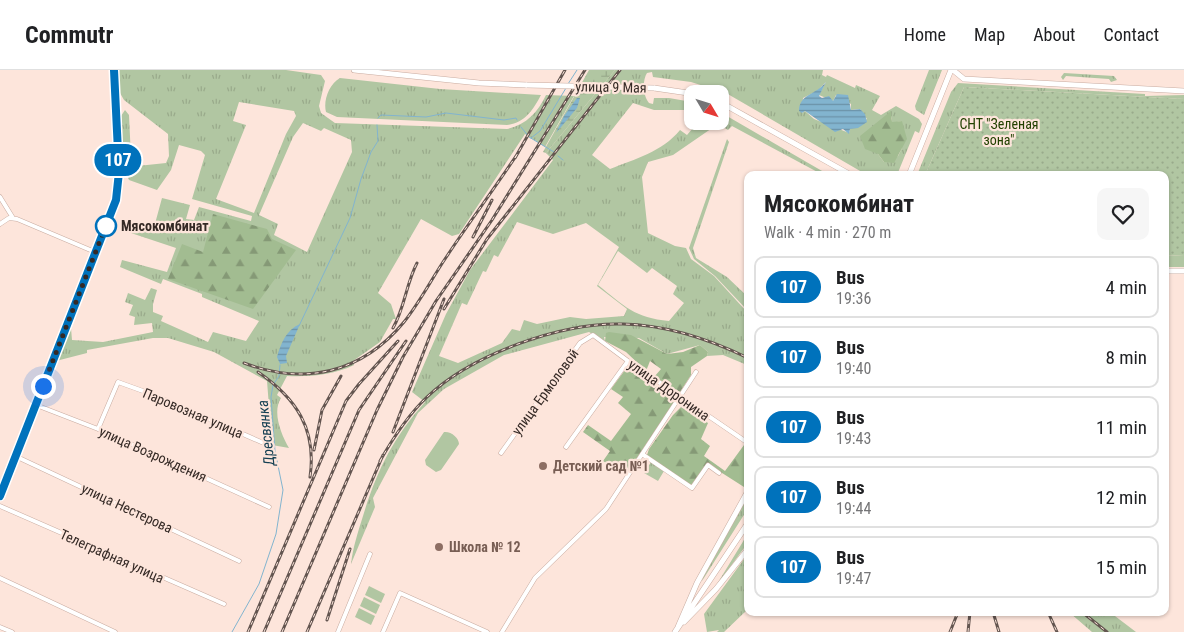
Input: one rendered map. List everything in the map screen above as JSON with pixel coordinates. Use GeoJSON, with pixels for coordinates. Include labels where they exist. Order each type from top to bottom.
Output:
{"type":"FeatureCollection","features":[{"type":"Feature","properties":{"kind":"street"},"geometry":{"type":"LineString","coordinates":[[0,496],[113,208],[118,187],[114,70]]}},
{"type":"Feature","properties":{"kind":"street","name":"улица 9 Мая"},"geometry":{"type":"LineString","coordinates":[[354,70],[479,83],[654,88],[684,92]]}},
{"type":"Feature","properties":{"kind":"street"},"geometry":{"type":"LineString","coordinates":[[911,171],[952,70],[964,79],[1184,91]]}},
{"type":"Feature","properties":{"kind":"street"},"geometry":{"type":"LineString","coordinates":[[729,107],[843,171]]}},
{"type":"Feature","properties":{"kind":"street"},"geometry":{"type":"LineString","coordinates":[[0,197],[13,218],[95,252]]}},
{"type":"Feature","properties":{"kind":"street"},"geometry":{"type":"LineString","coordinates":[[0,224],[13,218]]}},
{"type":"Feature","properties":{"kind":"street"},"geometry":{"type":"LineString","coordinates":[[1169,271],[1184,271]]}},
{"type":"Feature","properties":{"kind":"street","name":"улица Доронина"},"geometry":{"type":"LineString","coordinates":[[593,335],[679,397],[744,440]]}},
{"type":"Feature","properties":{"kind":"street","name":"улица Ермоловой"},"geometry":{"type":"LineString","coordinates":[[501,454],[580,343],[593,335]]}},
{"type":"Feature","properties":{"kind":"street"},"geometry":{"type":"LineString","coordinates":[[566,447],[628,361]]}},
{"type":"Feature","properties":{"kind":"street"},"geometry":{"type":"LineString","coordinates":[[502,632],[535,578],[606,509],[696,372]]}},
{"type":"Feature","properties":{"kind":"street","name":"Паровозная улица"},"geometry":{"type":"LineString","coordinates":[[98,429],[118,382],[154,395],[268,445]]}},
{"type":"Feature","properties":{"kind":"street","name":"улица Возрождения"},"geometry":{"type":"LineString","coordinates":[[36,405],[98,429],[268,507]]}},
{"type":"Feature","properties":{"kind":"street"},"geometry":{"type":"LineString","coordinates":[[642,454],[692,488],[708,465],[719,473]]}},
{"type":"Feature","properties":{"kind":"street","name":"улица Нестерова"},"geometry":{"type":"LineString","coordinates":[[15,456],[240,561]]}},
{"type":"Feature","properties":{"kind":"street"},"geometry":{"type":"LineString","coordinates":[[677,630],[697,584],[744,498]]}},
{"type":"Feature","properties":{"kind":"street","name":"Телеграфная улица"},"geometry":{"type":"LineString","coordinates":[[0,506],[224,604]]}},
{"type":"Feature","properties":{"kind":"street"},"geometry":{"type":"LineString","coordinates":[[677,630],[744,529]]}},
{"type":"Feature","properties":{"kind":"street"},"geometry":{"type":"LineString","coordinates":[[338,632],[370,554]]}},
{"type":"Feature","properties":{"kind":"street"},"geometry":{"type":"LineString","coordinates":[[677,630],[711,595],[744,554]]}},
{"type":"Feature","properties":{"kind":"street"},"geometry":{"type":"LineString","coordinates":[[0,578],[114,632]]}},
{"type":"Feature","properties":{"kind":"street"},"geometry":{"type":"LineString","coordinates":[[697,584],[699,590],[704,590]]}},
{"type":"Feature","properties":{"kind":"street"},"geometry":{"type":"LineString","coordinates":[[704,590],[706,595],[711,595]]}},
{"type":"Feature","properties":{"kind":"street"},"geometry":{"type":"LineString","coordinates":[[383,632],[400,593],[488,632]]}},
{"type":"Feature","properties":{"kind":"street"},"geometry":{"type":"LineString","coordinates":[[0,627],[12,632]]}},
{"type":"Feature","properties":{"kind":"green space"},"geometry":{"type":"Polygon","coordinates":[[[118,70],[286,70],[321,75],[325,81],[319,106],[321,113],[335,123],[507,129],[531,117],[546,95],[574,96],[545,147],[525,134],[459,234],[452,236],[421,219],[378,293],[391,304],[396,319],[393,319],[380,342],[353,361],[354,365],[338,371],[321,375],[287,376],[277,395],[281,398],[278,404],[277,416],[289,448],[272,445],[267,381],[214,352],[168,338],[153,338],[87,350],[87,353],[56,361],[71,328],[72,340],[103,342],[153,332],[152,323],[134,325],[135,317],[129,315],[133,305],[125,302],[128,293],[145,300],[151,288],[157,290],[153,312],[163,316],[161,321],[208,342],[213,332],[246,341],[259,321],[202,297],[202,294],[163,279],[161,284],[120,267],[122,260],[167,272],[176,248],[128,232],[130,227],[153,231],[162,198],[190,205],[186,219],[194,220],[199,207],[251,221],[252,216],[192,199],[205,155],[201,151],[179,145],[171,170],[157,190],[129,180],[126,173],[128,167],[166,163],[169,156],[168,134],[124,100],[120,93],[118,70]],[[239,102],[233,121],[246,125],[216,199],[254,213],[286,134],[296,116],[294,111],[239,102]],[[303,123],[293,137],[259,215],[278,224],[274,235],[307,252],[352,152],[351,140],[324,128],[321,131],[303,123]]]}},
{"type":"Feature","properties":{"kind":"green space"},"geometry":{"type":"Polygon","coordinates":[[[589,70],[615,70],[546,153],[543,152],[589,70]]]}},
{"type":"Feature","properties":{"kind":"green space"},"geometry":{"type":"Polygon","coordinates":[[[615,70],[823,70],[822,75],[826,77],[827,75],[855,88],[856,85],[880,96],[872,110],[881,115],[896,106],[919,119],[922,124],[919,133],[915,131],[899,171],[860,171],[729,95],[729,85],[701,85],[653,77],[652,72],[647,73],[644,80],[644,88],[645,96],[649,103],[653,104],[654,98],[684,101],[684,110],[654,110],[633,103],[592,155],[610,169],[657,149],[673,138],[680,130],[687,135],[691,130],[709,130],[673,155],[648,162],[642,177],[648,233],[675,246],[686,248],[691,259],[714,276],[744,309],[744,364],[723,355],[707,356],[708,352],[700,345],[667,354],[639,338],[604,337],[605,341],[589,332],[504,355],[444,389],[418,413],[373,498],[375,507],[351,564],[359,528],[380,469],[395,442],[425,402],[412,392],[446,314],[470,270],[553,160],[546,153],[615,70]],[[826,82],[817,91],[803,98],[802,113],[805,111],[814,119],[849,133],[850,129],[867,119],[860,109],[851,110],[851,104],[836,95],[833,101],[819,95],[826,82]],[[892,116],[878,154],[884,162],[898,156],[902,148],[902,121],[892,123],[892,116]],[[517,222],[498,257],[494,255],[486,272],[483,271],[467,305],[462,303],[439,356],[458,363],[502,343],[512,329],[520,331],[524,320],[537,324],[570,317],[586,319],[624,316],[627,309],[597,286],[619,247],[586,223],[553,234],[517,222]],[[618,251],[598,285],[630,310],[647,317],[669,321],[684,303],[673,294],[677,286],[652,268],[647,273],[618,251]]]}},
{"type":"Feature","properties":{"kind":"green space"},"geometry":{"type":"Polygon","coordinates":[[[929,70],[942,70],[924,115],[916,110],[915,106],[929,70]]]}},
{"type":"Feature","properties":{"kind":"green space"},"geometry":{"type":"Polygon","coordinates":[[[1064,73],[1114,76],[1117,80],[1111,82],[1109,79],[1066,76],[1063,80],[1061,77],[1064,73]]]}},
{"type":"Feature","properties":{"kind":"green space"},"geometry":{"type":"Polygon","coordinates":[[[340,78],[440,89],[541,95],[524,119],[507,125],[337,117],[326,112],[325,103],[330,88],[340,78]]]}},
{"type":"Feature","properties":{"kind":"green space"},"geometry":{"type":"Polygon","coordinates":[[[958,83],[1145,94],[1145,96],[1184,95],[1184,99],[964,87],[927,171],[919,171],[951,92],[958,83]]]}},
{"type":"Feature","properties":{"kind":"green space","name":"СНТ \"Зеленая зона\""},"geometry":{"type":"Polygon","coordinates":[[[964,87],[1184,99],[1184,256],[1169,255],[1169,171],[927,171],[964,87]]]}},
{"type":"Feature","properties":{"kind":"green space"},"geometry":{"type":"Polygon","coordinates":[[[125,110],[129,115],[131,158],[126,161],[122,158],[121,116],[125,110]]]}},
{"type":"Feature","properties":{"kind":"green space"},"geometry":{"type":"Polygon","coordinates":[[[891,111],[892,122],[902,121],[907,139],[894,163],[884,162],[878,154],[865,149],[860,136],[891,111]]]}},
{"type":"Feature","properties":{"kind":"green space"},"geometry":{"type":"Polygon","coordinates":[[[729,117],[822,171],[816,171],[732,126],[729,129],[729,117]]]}},
{"type":"Feature","properties":{"kind":"green space"},"geometry":{"type":"Polygon","coordinates":[[[727,139],[729,142],[693,248],[696,258],[727,277],[744,293],[744,307],[715,276],[694,259],[689,248],[727,139]]]}},
{"type":"Feature","properties":{"kind":"green space"},"geometry":{"type":"Polygon","coordinates":[[[213,214],[267,229],[272,239],[296,250],[253,309],[168,279],[182,244],[203,252],[213,214]]]}},
{"type":"Feature","properties":{"kind":"green space"},"geometry":{"type":"Polygon","coordinates":[[[1169,255],[1184,256],[1184,267],[1169,267],[1169,255]]]}},
{"type":"Feature","properties":{"kind":"green space"},"geometry":{"type":"Polygon","coordinates":[[[606,333],[631,335],[667,354],[683,352],[700,345],[708,352],[707,356],[691,367],[691,375],[680,392],[676,392],[655,376],[661,369],[650,361],[646,371],[626,352],[605,341],[606,333]]]}},
{"type":"Feature","properties":{"kind":"green space"},"geometry":{"type":"Polygon","coordinates":[[[630,369],[673,397],[674,402],[629,470],[617,464],[611,466],[603,461],[610,451],[583,432],[588,425],[611,441],[631,414],[618,403],[623,397],[611,389],[625,370],[630,369]]]}},
{"type":"Feature","properties":{"kind":"green space"},"geometry":{"type":"Polygon","coordinates":[[[684,404],[688,410],[708,423],[701,439],[710,446],[704,456],[725,471],[744,445],[744,487],[708,464],[691,485],[647,455],[649,449],[673,415],[684,404]]]}},
{"type":"Feature","properties":{"kind":"green space"},"geometry":{"type":"Polygon","coordinates":[[[444,432],[454,435],[458,439],[459,444],[441,470],[436,472],[426,465],[425,460],[444,432]]]}},
{"type":"Feature","properties":{"kind":"green space"},"geometry":{"type":"Polygon","coordinates":[[[651,462],[664,471],[658,481],[644,473],[651,462]]]}},
{"type":"Feature","properties":{"kind":"green space"},"geometry":{"type":"Polygon","coordinates":[[[744,502],[744,515],[702,581],[744,502]]]}},
{"type":"Feature","properties":{"kind":"green space"},"geometry":{"type":"Polygon","coordinates":[[[744,540],[744,548],[714,589],[744,540]]]}},
{"type":"Feature","properties":{"kind":"green space"},"geometry":{"type":"Polygon","coordinates":[[[744,559],[744,613],[724,632],[717,632],[719,630],[707,632],[704,614],[744,559]]]}},
{"type":"Feature","properties":{"kind":"green space"},"geometry":{"type":"Polygon","coordinates":[[[369,586],[385,594],[381,603],[365,595],[369,586]]]}},
{"type":"Feature","properties":{"kind":"green space"},"geometry":{"type":"Polygon","coordinates":[[[364,597],[380,605],[376,614],[360,606],[364,597]]]}},
{"type":"Feature","properties":{"kind":"green space"},"geometry":{"type":"Polygon","coordinates":[[[359,608],[375,616],[371,625],[355,617],[359,608]]]}},
{"type":"Feature","properties":{"kind":"green space"},"geometry":{"type":"Polygon","coordinates":[[[1073,616],[1115,616],[1136,632],[1092,632],[1073,616]]]}},
{"type":"Feature","properties":{"kind":"water"},"geometry":{"type":"Polygon","coordinates":[[[826,82],[819,96],[822,98],[829,96],[833,101],[837,94],[848,95],[851,110],[860,109],[865,114],[867,122],[858,128],[850,129],[849,134],[843,129],[835,132],[805,111],[802,113],[799,111],[802,101],[826,82]]]}},
{"type":"Feature","properties":{"kind":"water"},"geometry":{"type":"Polygon","coordinates":[[[577,98],[580,98],[577,108],[556,133],[564,116],[577,98]]]}},
{"type":"Feature","properties":{"kind":"water"},"geometry":{"type":"Polygon","coordinates":[[[300,324],[286,356],[287,363],[280,364],[277,357],[282,342],[291,330],[300,324]]]}},
{"type":"Feature","properties":{"kind":"waterway"},"geometry":{"type":"LineString","coordinates":[[568,84],[577,70]]}},
{"type":"Feature","properties":{"kind":"waterway"},"geometry":{"type":"LineString","coordinates":[[531,138],[540,131],[566,88]]}},
{"type":"Feature","properties":{"kind":"waterway","name":"Дресвянка"},"geometry":{"type":"LineString","coordinates":[[378,118],[381,115],[426,117],[446,113],[504,120],[516,118],[517,120]]}},
{"type":"Feature","properties":{"kind":"waterway","name":"Дресвянка"},"geometry":{"type":"LineString","coordinates":[[299,326],[350,218],[361,179],[371,152],[378,141],[377,125]]}},
{"type":"Feature","properties":{"kind":"waterway"},"geometry":{"type":"LineString","coordinates":[[521,127],[529,137],[554,152]]}},
{"type":"Feature","properties":{"kind":"waterway"},"geometry":{"type":"LineString","coordinates":[[558,156],[563,160]]}},
{"type":"Feature","properties":{"kind":"waterway","name":"Дресвянка"},"geometry":{"type":"LineString","coordinates":[[232,632],[259,584],[276,534],[283,490],[275,451],[271,397],[273,385],[279,376],[280,365]]}},
{"type":"Feature","properties":{"kind":"railway"},"geometry":{"type":"LineString","coordinates":[[515,158],[565,70]]}},
{"type":"Feature","properties":{"kind":"railway"},"geometry":{"type":"LineString","coordinates":[[282,632],[377,410],[403,357],[436,301],[492,220],[585,70]]}},
{"type":"Feature","properties":{"kind":"railway"},"geometry":{"type":"LineString","coordinates":[[444,309],[487,239],[620,70]]}},
{"type":"Feature","properties":{"kind":"railway"},"geometry":{"type":"LineString","coordinates":[[244,363],[267,370],[310,374],[331,370],[351,363],[370,353],[388,339],[410,314],[518,153]]}},
{"type":"Feature","properties":{"kind":"railway"},"geometry":{"type":"LineString","coordinates":[[473,237],[492,200]]}},
{"type":"Feature","properties":{"kind":"railway"},"geometry":{"type":"LineString","coordinates":[[393,328],[417,263]]}},
{"type":"Feature","properties":{"kind":"railway"},"geometry":{"type":"LineString","coordinates":[[393,432],[444,299]]}},
{"type":"Feature","properties":{"kind":"railway"},"geometry":{"type":"LineString","coordinates":[[380,461],[413,411],[446,381],[493,354],[546,335],[599,325],[639,325],[687,334],[744,356]]}},
{"type":"Feature","properties":{"kind":"railway"},"geometry":{"type":"LineString","coordinates":[[248,632],[346,401],[398,341]]}},
{"type":"Feature","properties":{"kind":"railway"},"geometry":{"type":"LineString","coordinates":[[264,632],[359,410],[406,341]]}},
{"type":"Feature","properties":{"kind":"railway"},"geometry":{"type":"LineString","coordinates":[[258,372],[283,393],[301,416],[310,444],[310,477]]}},
{"type":"Feature","properties":{"kind":"railway"},"geometry":{"type":"LineString","coordinates":[[314,450],[322,410],[341,376]]}},
{"type":"Feature","properties":{"kind":"railway"},"geometry":{"type":"LineString","coordinates":[[307,632],[383,455]]}},
{"type":"Feature","properties":{"kind":"railway"},"geometry":{"type":"LineString","coordinates":[[327,620],[350,549]]}},
{"type":"Feature","properties":{"kind":"railway"},"geometry":{"type":"LineString","coordinates":[[950,632],[956,616]]}},
{"type":"Feature","properties":{"kind":"railway"},"geometry":{"type":"LineString","coordinates":[[968,632],[970,616]]}},
{"type":"Feature","properties":{"kind":"railway"},"geometry":{"type":"LineString","coordinates":[[994,616],[999,632]]}},
{"type":"Feature","properties":{"kind":"railway"},"geometry":{"type":"LineString","coordinates":[[1050,616],[1057,632]]}},
{"type":"Feature","properties":{"kind":"railway"},"geometry":{"type":"LineString","coordinates":[[1087,616],[1107,632]]}},
{"type":"Feature","properties":{"kind":"bus line","name":"107"},"geometry":{"type":"LineString","coordinates":[[0,496],[118,193],[119,172],[114,70]]}},
{"type":"Feature","properties":{"kind":"place","name":"Мясокомбинат"},"geometry":{"type":"Point","coordinates":[106,226]}},
{"type":"Feature","properties":{"kind":"place","name":"Детский сад №1"},"geometry":{"type":"Point","coordinates":[543,466]}},
{"type":"Feature","properties":{"kind":"place","name":"Школа № 12"},"geometry":{"type":"Point","coordinates":[439,547]}},
{"type":"Feature","properties":{"kind":"route"},"geometry":{"type":"LineString","coordinates":[[43,386],[107,223],[106,226]]}}]}
